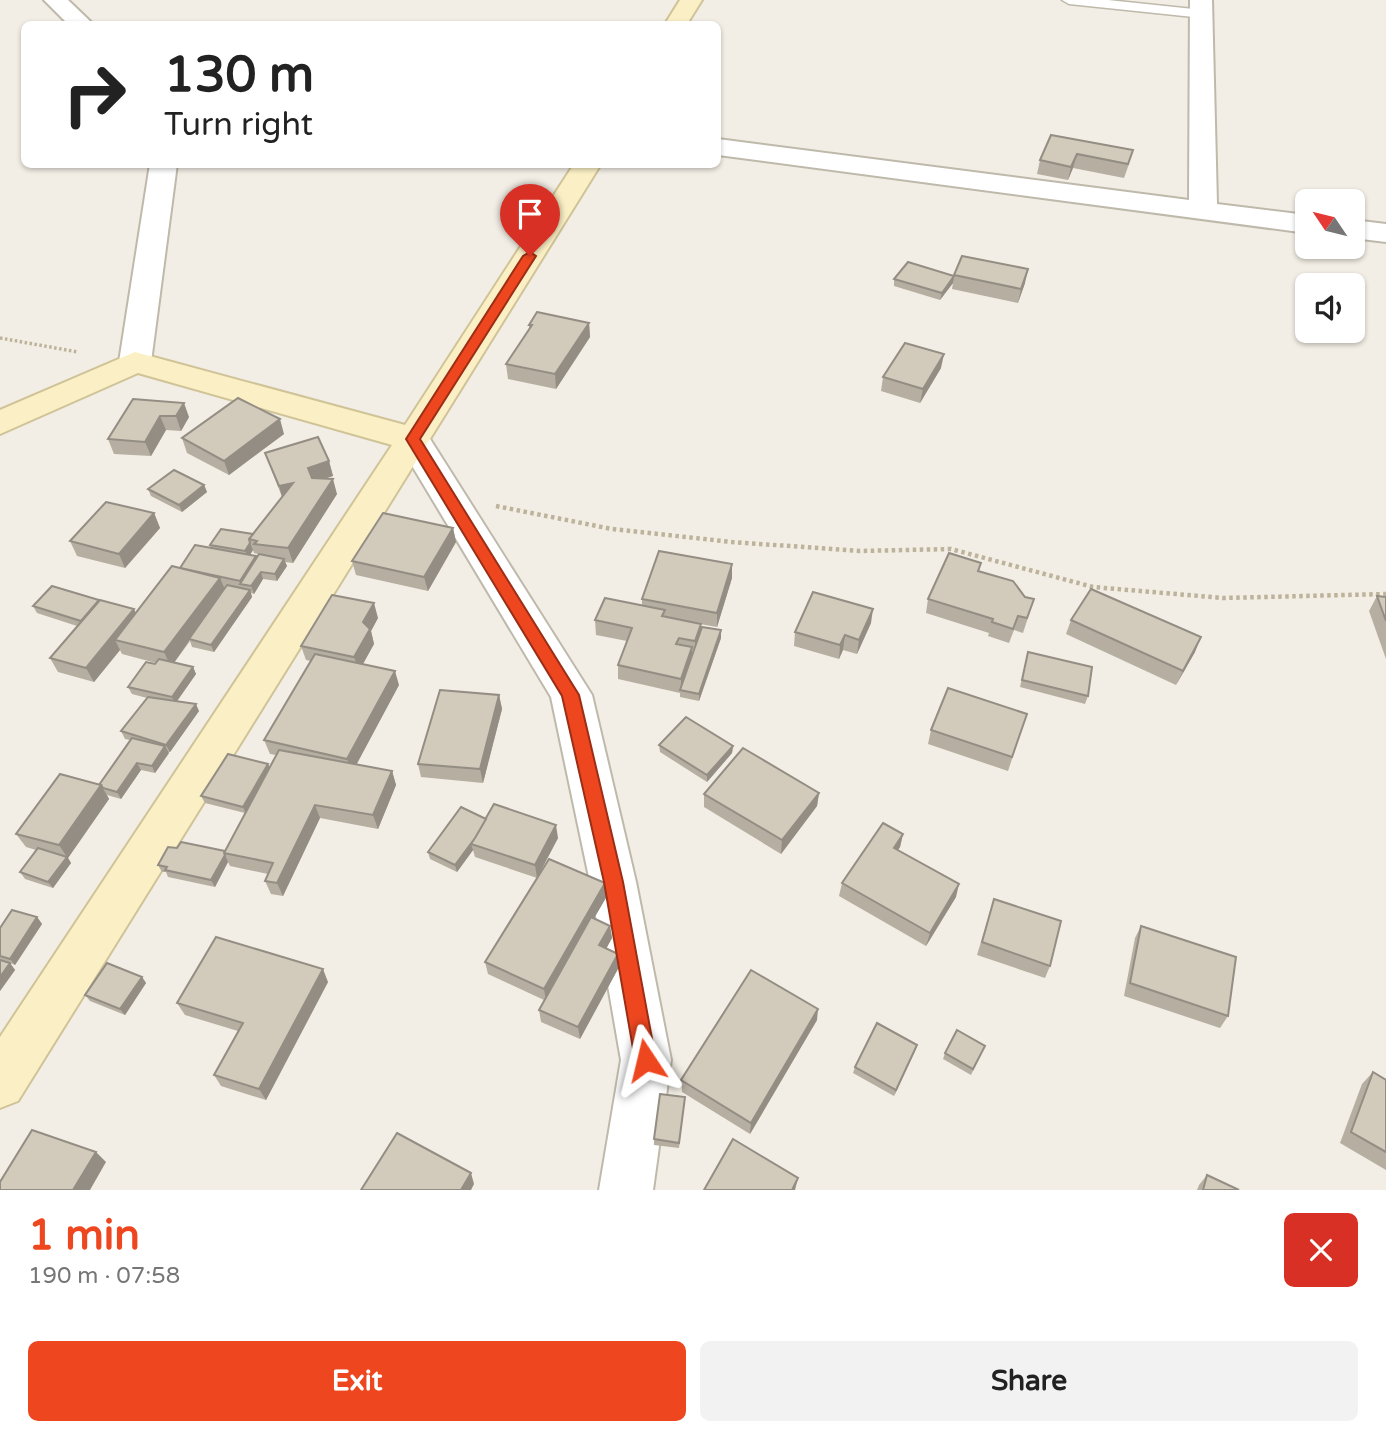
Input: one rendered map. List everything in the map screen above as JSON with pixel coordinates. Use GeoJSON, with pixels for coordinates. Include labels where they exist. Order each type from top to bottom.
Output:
{"type":"FeatureCollection","features":[{"type":"Feature","properties":{"kind":"main road"},"geometry":{"type":"LineString","coordinates":[[678,21],[691,0]]}},
{"type":"Feature","properties":{"kind":"main road"},"geometry":{"type":"LineString","coordinates":[[0,1083],[585,168]]}},
{"type":"Feature","properties":{"kind":"main road"},"geometry":{"type":"LineString","coordinates":[[0,423],[135,362],[413,439]]}},
{"type":"Feature","properties":{"kind":"street"},"geometry":{"type":"LineString","coordinates":[[55,0],[78,21]]}},
{"type":"Feature","properties":{"kind":"street"},"geometry":{"type":"LineString","coordinates":[[1202,7],[1203,212]]}},
{"type":"Feature","properties":{"kind":"street"},"geometry":{"type":"LineString","coordinates":[[721,148],[1295,223]]}},
{"type":"Feature","properties":{"kind":"street"},"geometry":{"type":"LineString","coordinates":[[135,362],[163,168]]}},
{"type":"Feature","properties":{"kind":"street"},"geometry":{"type":"LineString","coordinates":[[1365,230],[1386,233]]}},
{"type":"Feature","properties":{"kind":"street"},"geometry":{"type":"LineString","coordinates":[[413,439],[571,695],[613,882],[646,1060],[626,1190]]}},
{"type":"Feature","properties":{"kind":"lane"},"geometry":{"type":"LineString","coordinates":[[1069,0],[1202,7]]}},
{"type":"Feature","properties":{"kind":"path"},"geometry":{"type":"LineString","coordinates":[[0,338],[135,362]]}},
{"type":"Feature","properties":{"kind":"path"},"geometry":{"type":"LineString","coordinates":[[449,496],[612,529],[860,551],[951,549],[1093,587],[1223,598],[1386,594]]}},
{"type":"Feature","properties":{"kind":"building"},"geometry":{"type":"Polygon","coordinates":[[[1051,135],[1133,150],[1128,164],[1077,154],[1071,167],[1040,160],[1051,135]]]}},
{"type":"Feature","properties":{"kind":"building"},"geometry":{"type":"Polygon","coordinates":[[[962,256],[1028,269],[1021,289],[954,275],[962,256]]]}},
{"type":"Feature","properties":{"kind":"building"},"geometry":{"type":"Polygon","coordinates":[[[908,262],[954,276],[942,293],[894,279],[908,262]]]}},
{"type":"Feature","properties":{"kind":"building"},"geometry":{"type":"Polygon","coordinates":[[[537,312],[589,323],[555,374],[506,364],[532,325],[529,325],[537,312]]]}},
{"type":"Feature","properties":{"kind":"building"},"geometry":{"type":"Polygon","coordinates":[[[905,343],[944,354],[923,389],[883,377],[905,343]]]}},
{"type":"Feature","properties":{"kind":"building"},"geometry":{"type":"Polygon","coordinates":[[[238,398],[280,419],[224,461],[182,438],[238,398]]]}},
{"type":"Feature","properties":{"kind":"building"},"geometry":{"type":"Polygon","coordinates":[[[133,399],[184,403],[176,416],[160,416],[145,442],[108,439],[133,399]]]}},
{"type":"Feature","properties":{"kind":"building"},"geometry":{"type":"Polygon","coordinates":[[[318,437],[329,461],[308,468],[312,478],[333,479],[288,548],[254,544],[257,541],[249,539],[293,483],[279,486],[265,453],[318,437]]]}},
{"type":"Feature","properties":{"kind":"building"},"geometry":{"type":"Polygon","coordinates":[[[174,470],[204,485],[179,505],[148,489],[174,470]]]}},
{"type":"Feature","properties":{"kind":"building"},"geometry":{"type":"Polygon","coordinates":[[[106,502],[154,513],[119,554],[70,541],[106,502]]]}},
{"type":"Feature","properties":{"kind":"building"},"geometry":{"type":"Polygon","coordinates":[[[383,513],[453,528],[424,577],[352,561],[383,513]]]}},
{"type":"Feature","properties":{"kind":"building"},"geometry":{"type":"Polygon","coordinates":[[[221,529],[253,534],[245,551],[210,545],[221,529]]]}},
{"type":"Feature","properties":{"kind":"building"},"geometry":{"type":"Polygon","coordinates":[[[195,545],[256,556],[240,581],[180,568],[195,545]]]}},
{"type":"Feature","properties":{"kind":"building"},"geometry":{"type":"Polygon","coordinates":[[[659,551],[732,564],[717,613],[642,599],[659,551]]]}},
{"type":"Feature","properties":{"kind":"building"},"geometry":{"type":"Polygon","coordinates":[[[949,553],[981,563],[978,571],[1013,581],[1025,597],[1034,599],[1027,618],[1018,616],[1013,629],[992,622],[993,619],[928,599],[949,553]]]}},
{"type":"Feature","properties":{"kind":"building"},"geometry":{"type":"Polygon","coordinates":[[[259,554],[284,559],[275,574],[261,572],[251,586],[240,584],[259,554]]]}},
{"type":"Feature","properties":{"kind":"building"},"geometry":{"type":"Polygon","coordinates":[[[172,566],[220,578],[164,652],[115,640],[172,566]]]}},
{"type":"Feature","properties":{"kind":"building"},"geometry":{"type":"Polygon","coordinates":[[[227,585],[250,590],[211,645],[189,639],[227,585]]]}},
{"type":"Feature","properties":{"kind":"building"},"geometry":{"type":"Polygon","coordinates":[[[52,586],[99,600],[81,621],[33,606],[52,586]]]}},
{"type":"Feature","properties":{"kind":"building"},"geometry":{"type":"Polygon","coordinates":[[[1091,589],[1201,637],[1183,671],[1071,620],[1091,589]]]}},
{"type":"Feature","properties":{"kind":"building"},"geometry":{"type":"Polygon","coordinates":[[[813,592],[873,609],[859,640],[845,635],[840,645],[795,632],[813,592]]]}},
{"type":"Feature","properties":{"kind":"building"},"geometry":{"type":"Polygon","coordinates":[[[332,595],[374,603],[363,622],[370,629],[354,657],[301,646],[332,595]]]}},
{"type":"Feature","properties":{"kind":"building"},"geometry":{"type":"Polygon","coordinates":[[[1377,596],[1386,597],[1386,621],[1377,596]]]}},
{"type":"Feature","properties":{"kind":"building"},"geometry":{"type":"Polygon","coordinates":[[[605,598],[665,610],[662,616],[701,624],[695,641],[679,638],[676,644],[692,647],[681,679],[618,665],[632,628],[595,620],[605,598]]]}},
{"type":"Feature","properties":{"kind":"building"},"geometry":{"type":"Polygon","coordinates":[[[100,600],[134,609],[86,668],[50,658],[100,600]]]}},
{"type":"Feature","properties":{"kind":"building"},"geometry":{"type":"Polygon","coordinates":[[[702,627],[721,630],[699,694],[680,690],[702,627]]]}},
{"type":"Feature","properties":{"kind":"building"},"geometry":{"type":"Polygon","coordinates":[[[1028,652],[1092,667],[1088,696],[1022,680],[1028,652]]]}},
{"type":"Feature","properties":{"kind":"building"},"geometry":{"type":"Polygon","coordinates":[[[315,654],[395,671],[347,759],[264,740],[315,654]]]}},
{"type":"Feature","properties":{"kind":"building"},"geometry":{"type":"Polygon","coordinates":[[[159,659],[193,667],[172,697],[128,687],[146,662],[155,664],[159,659]]]}},
{"type":"Feature","properties":{"kind":"building"},"geometry":{"type":"Polygon","coordinates":[[[948,688],[1027,714],[1012,757],[931,730],[948,688]]]}},
{"type":"Feature","properties":{"kind":"building"},"geometry":{"type":"Polygon","coordinates":[[[440,690],[499,695],[480,769],[418,764],[440,690]]]}},
{"type":"Feature","properties":{"kind":"building"},"geometry":{"type":"Polygon","coordinates":[[[148,697],[196,704],[166,745],[121,731],[148,697]]]}},
{"type":"Feature","properties":{"kind":"building"},"geometry":{"type":"Polygon","coordinates":[[[686,717],[733,746],[707,775],[659,745],[686,717]]]}},
{"type":"Feature","properties":{"kind":"building"},"geometry":{"type":"Polygon","coordinates":[[[132,738],[165,746],[152,766],[137,763],[117,792],[103,788],[99,785],[132,738]]]}},
{"type":"Feature","properties":{"kind":"building"},"geometry":{"type":"Polygon","coordinates":[[[743,748],[819,793],[782,840],[704,794],[743,748]]]}},
{"type":"Feature","properties":{"kind":"building"},"geometry":{"type":"Polygon","coordinates":[[[279,750],[392,771],[373,815],[315,805],[277,883],[265,881],[273,863],[224,853],[279,750]]]}},
{"type":"Feature","properties":{"kind":"building"},"geometry":{"type":"Polygon","coordinates":[[[228,754],[268,764],[243,807],[201,796],[228,754]]]}},
{"type":"Feature","properties":{"kind":"building"},"geometry":{"type":"Polygon","coordinates":[[[60,774],[101,785],[59,845],[16,834],[60,774]]]}},
{"type":"Feature","properties":{"kind":"building"},"geometry":{"type":"Polygon","coordinates":[[[494,804],[556,825],[535,865],[471,844],[494,804]]]}},
{"type":"Feature","properties":{"kind":"building"},"geometry":{"type":"Polygon","coordinates":[[[461,807],[486,819],[455,865],[428,852],[461,807]]]}},
{"type":"Feature","properties":{"kind":"building"},"geometry":{"type":"Polygon","coordinates":[[[883,823],[903,834],[894,848],[959,884],[930,933],[842,883],[883,823]]]}},
{"type":"Feature","properties":{"kind":"building"},"geometry":{"type":"Polygon","coordinates":[[[181,842],[225,851],[211,880],[165,870],[167,867],[158,865],[168,847],[177,848],[181,842]]]}},
{"type":"Feature","properties":{"kind":"building"},"geometry":{"type":"Polygon","coordinates":[[[38,848],[67,857],[48,882],[20,872],[38,848]]]}},
{"type":"Feature","properties":{"kind":"building"},"geometry":{"type":"Polygon","coordinates":[[[549,859],[605,883],[544,989],[485,962],[549,859]]]}},
{"type":"Feature","properties":{"kind":"building"},"geometry":{"type":"Polygon","coordinates":[[[994,899],[1061,921],[1050,966],[982,942],[994,899]]]}},
{"type":"Feature","properties":{"kind":"building"},"geometry":{"type":"Polygon","coordinates":[[[12,910],[37,917],[10,959],[0,956],[0,928],[12,910]]]}},
{"type":"Feature","properties":{"kind":"building"},"geometry":{"type":"Polygon","coordinates":[[[591,917],[610,926],[599,945],[618,954],[578,1027],[539,1010],[591,917]]]}},
{"type":"Feature","properties":{"kind":"building"},"geometry":{"type":"Polygon","coordinates":[[[1141,926],[1236,957],[1228,1016],[1130,983],[1141,926]]]}},
{"type":"Feature","properties":{"kind":"building"},"geometry":{"type":"Polygon","coordinates":[[[216,937],[323,969],[259,1089],[214,1075],[243,1023],[177,1003],[216,937]]]}},
{"type":"Feature","properties":{"kind":"building"},"geometry":{"type":"Polygon","coordinates":[[[0,960],[10,963],[0,977],[0,960]]]}},
{"type":"Feature","properties":{"kind":"building"},"geometry":{"type":"Polygon","coordinates":[[[107,963],[142,977],[120,1009],[85,995],[107,963]]]}},
{"type":"Feature","properties":{"kind":"building"},"geometry":{"type":"Polygon","coordinates":[[[751,970],[818,1009],[751,1123],[681,1080],[751,970]]]}},
{"type":"Feature","properties":{"kind":"building"},"geometry":{"type":"Polygon","coordinates":[[[877,1023],[917,1045],[896,1090],[855,1067],[877,1023]]]}},
{"type":"Feature","properties":{"kind":"building"},"geometry":{"type":"Polygon","coordinates":[[[957,1030],[985,1046],[973,1069],[945,1053],[957,1030]]]}},
{"type":"Feature","properties":{"kind":"building"},"geometry":{"type":"Polygon","coordinates":[[[1373,1072],[1386,1080],[1386,1152],[1351,1132],[1373,1072]]]}},
{"type":"Feature","properties":{"kind":"building"},"geometry":{"type":"Polygon","coordinates":[[[660,1094],[685,1097],[679,1143],[654,1139],[660,1094]]]}},
{"type":"Feature","properties":{"kind":"building"},"geometry":{"type":"Polygon","coordinates":[[[32,1130],[96,1152],[73,1190],[0,1190],[0,1182],[32,1130]]]}},
{"type":"Feature","properties":{"kind":"building"},"geometry":{"type":"Polygon","coordinates":[[[397,1133],[471,1173],[461,1190],[361,1190],[397,1133]]]}},
{"type":"Feature","properties":{"kind":"building"},"geometry":{"type":"Polygon","coordinates":[[[733,1139],[798,1178],[792,1190],[704,1190],[733,1139]]]}},
{"type":"Feature","properties":{"kind":"building"},"geometry":{"type":"Polygon","coordinates":[[[1207,1175],[1239,1190],[1203,1190],[1207,1175]]]}},
{"type":"Feature","properties":{"kind":"route"},"geometry":{"type":"LineString","coordinates":[[530,256],[413,439],[571,695],[613,882],[646,1060]]}}]}
